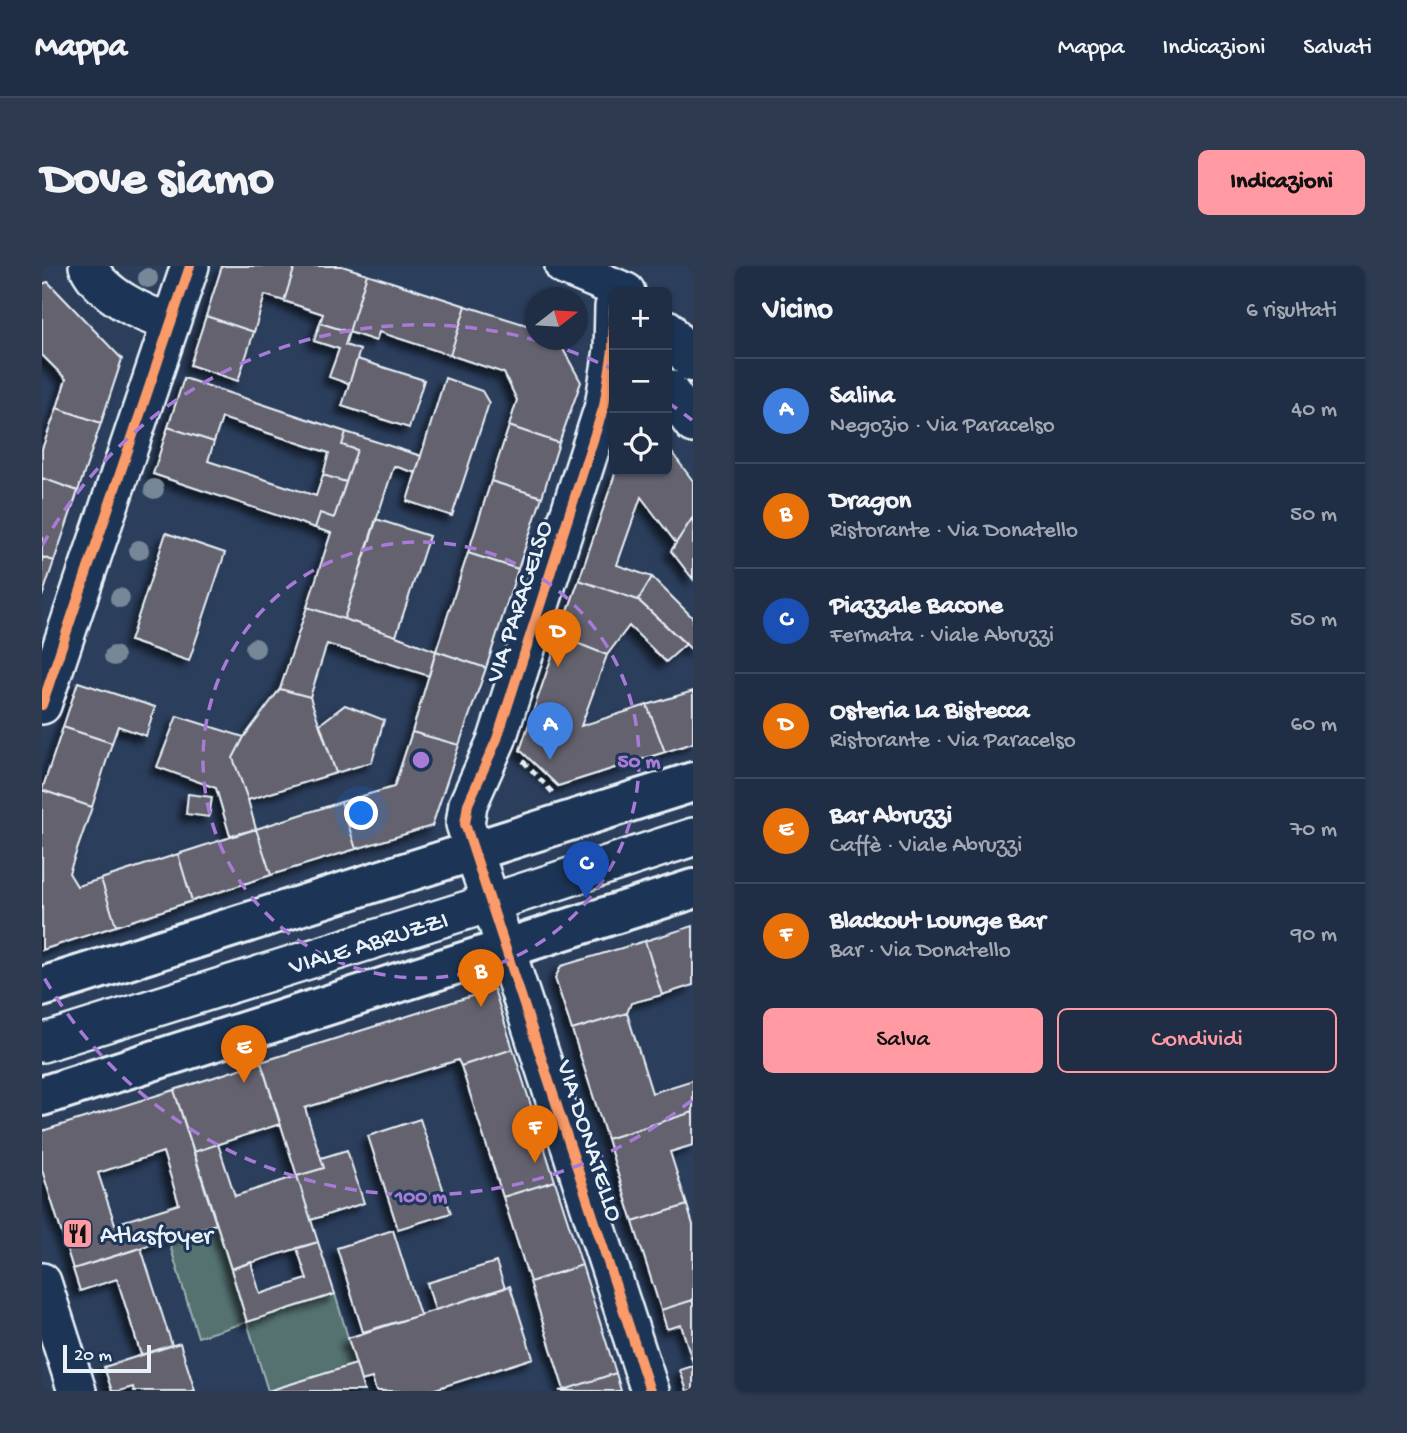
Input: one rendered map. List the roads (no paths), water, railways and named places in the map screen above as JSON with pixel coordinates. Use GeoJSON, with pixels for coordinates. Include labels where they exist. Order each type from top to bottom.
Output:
{"type":"FeatureCollection","features":[{"type":"Feature","properties":{"kind":"main road","name":"VIALE ABRUZZI"},"geometry":{"type":"LineString","coordinates":[[42,987],[693,782]]}},
{"type":"Feature","properties":{"kind":"main road","name":"VIALE ABRUZZI"},"geometry":{"type":"LineString","coordinates":[[42,1096],[693,889]]}},
{"type":"Feature","properties":{"kind":"street"},"geometry":{"type":"LineString","coordinates":[[88,266],[91,273],[111,293],[153,318],[171,322]]}},
{"type":"Feature","properties":{"kind":"street"},"geometry":{"type":"LineString","coordinates":[[42,705],[190,266]]}},
{"type":"Feature","properties":{"kind":"street"},"geometry":{"type":"LineString","coordinates":[[564,266],[612,287]]}},
{"type":"Feature","properties":{"kind":"street"},"geometry":{"type":"LineString","coordinates":[[672,335],[693,363]]}},
{"type":"Feature","properties":{"kind":"street","name":"VIA PARACELSO"},"geometry":{"type":"LineString","coordinates":[[490,903],[465,824],[468,804],[497,739],[604,406],[613,350]]}},
{"type":"Feature","properties":{"kind":"street"},"geometry":{"type":"LineString","coordinates":[[672,395],[693,424]]}},
{"type":"Feature","properties":{"kind":"street","name":"VIALE ABRUZZI"},"geometry":{"type":"LineString","coordinates":[[42,1043],[693,837]]}},
{"type":"Feature","properties":{"kind":"street","name":"VIA DONATELLO"},"geometry":{"type":"LineString","coordinates":[[490,903],[650,1391]]}},
{"type":"Feature","properties":{"kind":"street"},"geometry":{"type":"LineString","coordinates":[[42,1282],[77,1391]]}},
{"type":"Feature","properties":{"kind":"place","name":"Osteria La Bistecca"},"geometry":{"type":"Point","coordinates":[558,667]}},
{"type":"Feature","properties":{"kind":"place","name":"Salina"},"geometry":{"type":"Point","coordinates":[550,760]}},
{"type":"Feature","properties":{"kind":"place","name":"Piazzale Bacone"},"geometry":{"type":"Point","coordinates":[586,899]}},
{"type":"Feature","properties":{"kind":"place","name":"Dragon"},"geometry":{"type":"Point","coordinates":[481,1007]}},
{"type":"Feature","properties":{"kind":"place","name":"Bar Abruzzi"},"geometry":{"type":"Point","coordinates":[244,1083]}},
{"type":"Feature","properties":{"kind":"place","name":"Blackout Lounge Bar"},"geometry":{"type":"Point","coordinates":[535,1163]}},
{"type":"Feature","properties":{"kind":"place","name":"Atlasfoyer"},"geometry":{"type":"Point","coordinates":[77,1233]}}]}
